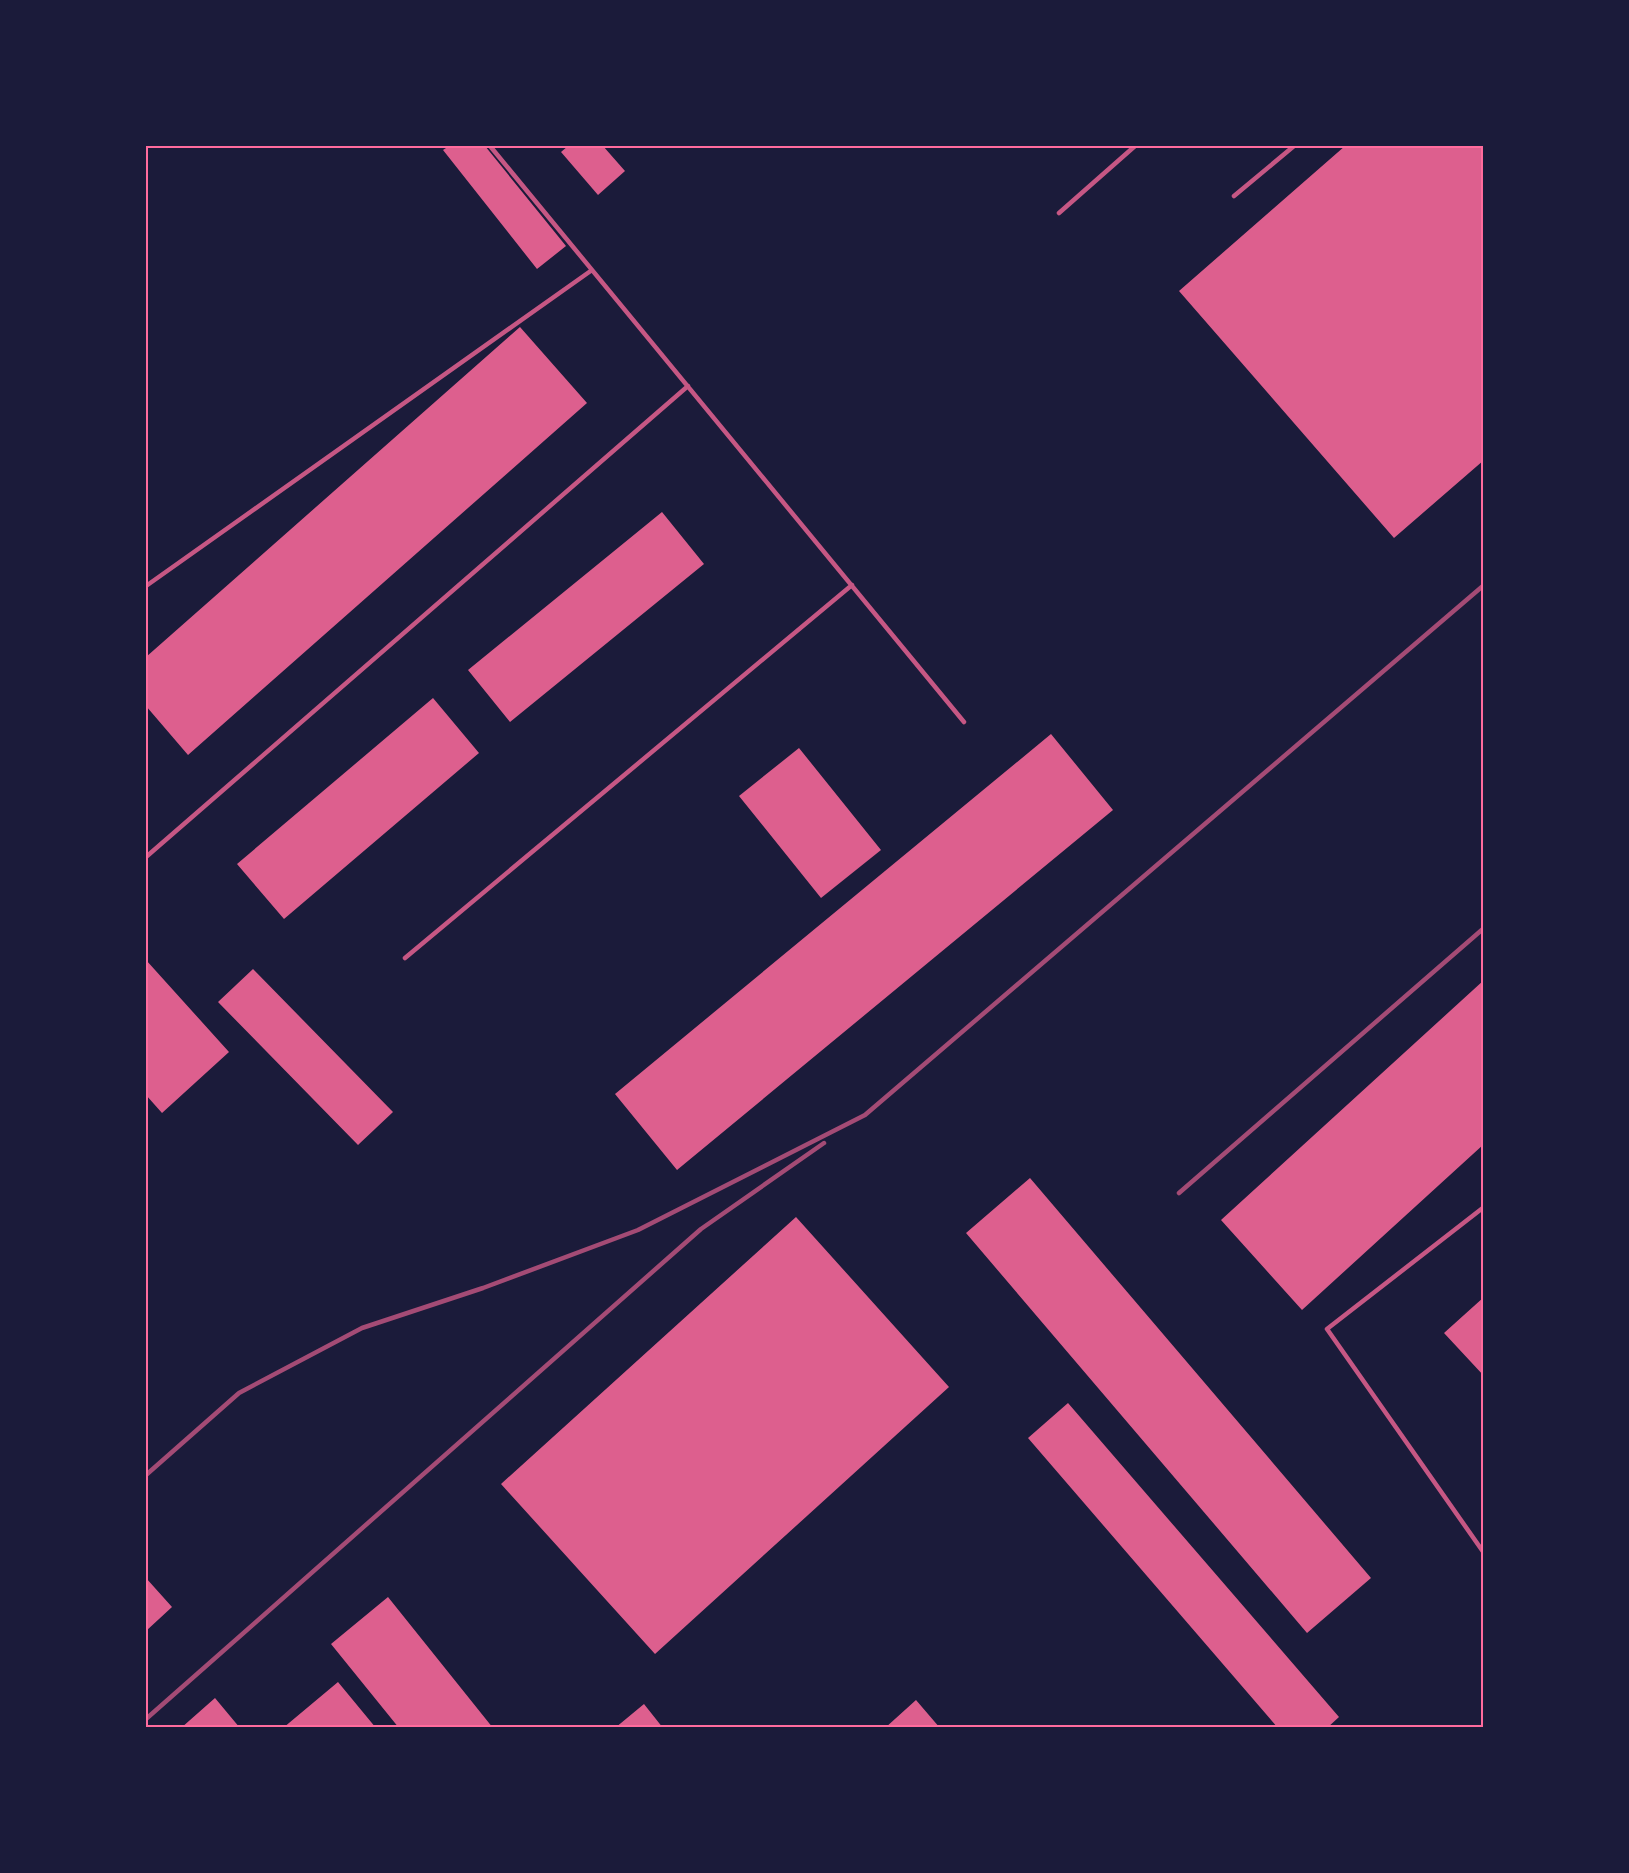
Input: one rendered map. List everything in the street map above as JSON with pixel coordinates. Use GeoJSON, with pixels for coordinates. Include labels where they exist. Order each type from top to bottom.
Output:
{"type":"FeatureCollection","features":[{"type":"Feature","properties":{"kind":"lane"},"geometry":{"type":"LineString","coordinates":[[490,146],[964,722]]}},
{"type":"Feature","properties":{"kind":"lane"},"geometry":{"type":"LineString","coordinates":[[1059,213],[1135,146]]}},
{"type":"Feature","properties":{"kind":"lane"},"geometry":{"type":"LineString","coordinates":[[1234,196],[1294,146]]}},
{"type":"Feature","properties":{"kind":"lane"},"geometry":{"type":"LineString","coordinates":[[146,586],[592,270]]}},
{"type":"Feature","properties":{"kind":"lane"},"geometry":{"type":"LineString","coordinates":[[146,857],[688,386]]}},
{"type":"Feature","properties":{"kind":"lane"},"geometry":{"type":"LineString","coordinates":[[405,958],[852,585]]}},
{"type":"Feature","properties":{"kind":"lane"},"geometry":{"type":"LineString","coordinates":[[1484,1207],[1326,1329],[1484,1553]]}},
{"type":"Feature","properties":{"kind":"building"},"geometry":{"type":"Polygon","coordinates":[[[449,146],[485,146],[566,246],[537,269],[443,150],[449,146]]]}},
{"type":"Feature","properties":{"kind":"building"},"geometry":{"type":"Polygon","coordinates":[[[568,146],[603,146],[625,171],[598,195],[561,152],[568,146]]]}},
{"type":"Feature","properties":{"kind":"building"},"geometry":{"type":"Polygon","coordinates":[[[1345,146],[1484,146],[1484,460],[1394,538],[1179,291],[1345,146]]]}},
{"type":"Feature","properties":{"kind":"building"},"geometry":{"type":"Polygon","coordinates":[[[520,327],[587,403],[188,755],[146,706],[146,657],[520,327]]]}},
{"type":"Feature","properties":{"kind":"building"},"geometry":{"type":"Polygon","coordinates":[[[662,512],[704,564],[510,722],[468,670],[662,512]]]}},
{"type":"Feature","properties":{"kind":"building"},"geometry":{"type":"Polygon","coordinates":[[[433,698],[479,753],[284,919],[237,864],[433,698]]]}},
{"type":"Feature","properties":{"kind":"building"},"geometry":{"type":"Polygon","coordinates":[[[1051,734],[1113,810],[677,1170],[615,1094],[1051,734]]]}},
{"type":"Feature","properties":{"kind":"building"},"geometry":{"type":"Polygon","coordinates":[[[799,748],[881,850],[821,898],[739,796],[799,748]]]}},
{"type":"Feature","properties":{"kind":"building"},"geometry":{"type":"Polygon","coordinates":[[[146,960],[229,1052],[162,1113],[146,1095],[146,960]]]}},
{"type":"Feature","properties":{"kind":"building"},"geometry":{"type":"Polygon","coordinates":[[[253,969],[393,1112],[358,1145],[218,1002],[253,969]]]}},
{"type":"Feature","properties":{"kind":"building"},"geometry":{"type":"Polygon","coordinates":[[[1484,980],[1484,1144],[1302,1310],[1221,1220],[1484,980]]]}},
{"type":"Feature","properties":{"kind":"building"},"geometry":{"type":"Polygon","coordinates":[[[1030,1178],[1371,1578],[1307,1633],[966,1233],[1030,1178]]]}},
{"type":"Feature","properties":{"kind":"building"},"geometry":{"type":"Polygon","coordinates":[[[796,1217],[949,1387],[655,1654],[501,1484],[796,1217]]]}},
{"type":"Feature","properties":{"kind":"building"},"geometry":{"type":"Polygon","coordinates":[[[1484,1297],[1484,1376],[1444,1333],[1484,1297]]]}},
{"type":"Feature","properties":{"kind":"building"},"geometry":{"type":"Polygon","coordinates":[[[1068,1403],[1339,1717],[1327,1728],[1278,1728],[1028,1438],[1068,1403]]]}},
{"type":"Feature","properties":{"kind":"building"},"geometry":{"type":"Polygon","coordinates":[[[146,1578],[172,1607],[146,1631],[146,1578]]]}},
{"type":"Feature","properties":{"kind":"building"},"geometry":{"type":"Polygon","coordinates":[[[388,1597],[493,1728],[399,1728],[331,1644],[388,1597]]]}},
{"type":"Feature","properties":{"kind":"building"},"geometry":{"type":"Polygon","coordinates":[[[338,1682],[376,1728],[283,1728],[338,1682]]]}},
{"type":"Feature","properties":{"kind":"building"},"geometry":{"type":"Polygon","coordinates":[[[215,1698],[240,1728],[181,1728],[215,1698]]]}},
{"type":"Feature","properties":{"kind":"building"},"geometry":{"type":"Polygon","coordinates":[[[916,1700],[940,1728],[885,1728],[916,1700]]]}},
{"type":"Feature","properties":{"kind":"building"},"geometry":{"type":"Polygon","coordinates":[[[644,1704],[663,1728],[615,1728],[644,1704]]]}},
{"type":"Feature","properties":{"kind":"railway"},"geometry":{"type":"LineString","coordinates":[[146,1475],[239,1393],[362,1328],[483,1288],[638,1230],[865,1115],[1484,585]]}},
{"type":"Feature","properties":{"kind":"railway"},"geometry":{"type":"LineString","coordinates":[[1179,1193],[1484,928]]}},
{"type":"Feature","properties":{"kind":"railway"},"geometry":{"type":"LineString","coordinates":[[146,1719],[701,1229],[824,1143]]}}]}
